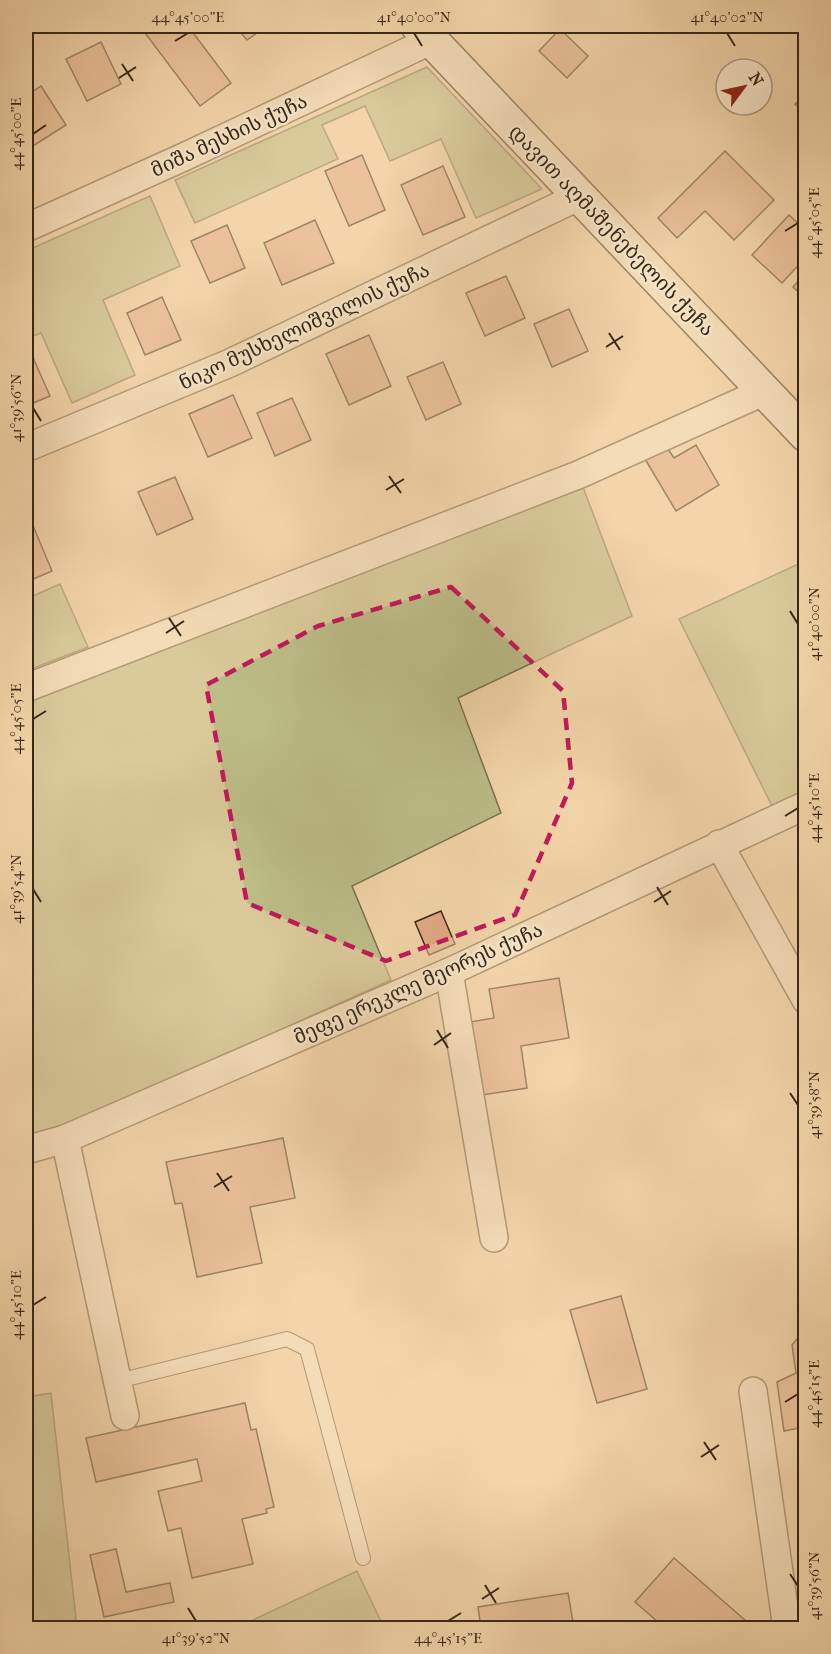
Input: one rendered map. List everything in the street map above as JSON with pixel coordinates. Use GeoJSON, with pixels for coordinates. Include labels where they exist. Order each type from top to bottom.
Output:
{"type":"FeatureCollection","features":[{"type":"Feature","properties":{"kind":"street","name":"დავით აღმაშენებელის ქუჩა"},"geometry":{"type":"LineString","coordinates":[[425,33],[806,435]]}},
{"type":"Feature","properties":{"kind":"street","name":"მიშა მესხის ქუჩა"},"geometry":{"type":"LineString","coordinates":[[26,228],[186,156],[425,33]]}},
{"type":"Feature","properties":{"kind":"street","name":"ნიკო მუსხელიშვილის ქუჩა"},"geometry":{"type":"LineString","coordinates":[[26,448],[230,363],[580,196]]}},
{"type":"Feature","properties":{"kind":"street"},"geometry":{"type":"LineString","coordinates":[[26,688],[578,475],[765,391]]}},
{"type":"Feature","properties":{"kind":"street","name":"მეფე ერეკლე მეორეს ქუჩა"},"geometry":{"type":"LineString","coordinates":[[26,1150],[65,1138],[449,972],[806,805]]}},
{"type":"Feature","properties":{"kind":"street"},"geometry":{"type":"LineString","coordinates":[[719,844],[806,1000]]}},
{"type":"Feature","properties":{"kind":"street"},"geometry":{"type":"LineString","coordinates":[[449,972],[494,1238]]}},
{"type":"Feature","properties":{"kind":"street"},"geometry":{"type":"LineString","coordinates":[[65,1138],[125,1416]]}},
{"type":"Feature","properties":{"kind":"street"},"geometry":{"type":"LineString","coordinates":[[753,1391],[787,1629]]}},
{"type":"Feature","properties":{"kind":"lane"},"geometry":{"type":"LineString","coordinates":[[118,1382],[286,1339],[307,1349],[363,1558]]}},
{"type":"Feature","properties":{"kind":"highlighted area"},"geometry":{"type":"Polygon","coordinates":[[[451,587],[563,691],[572,783],[515,915],[386,961],[247,903],[206,685],[318,626],[451,587]]]}},
{"type":"Feature","properties":{"kind":"green space"},"geometry":{"type":"Polygon","coordinates":[[[427,67],[542,189],[476,218],[441,139],[390,161],[365,106],[322,125],[338,159],[195,223],[175,180],[427,67]]]}},
{"type":"Feature","properties":{"kind":"green space"},"geometry":{"type":"Polygon","coordinates":[[[150,196],[180,266],[103,300],[135,375],[72,403],[41,333],[26,339],[26,251],[150,196]]]}},
{"type":"Feature","properties":{"kind":"green space"},"geometry":{"type":"Polygon","coordinates":[[[581,482],[632,616],[458,698],[501,813],[352,886],[391,980],[89,1116],[26,1137],[26,698],[581,482]]]}},
{"type":"Feature","properties":{"kind":"green space"},"geometry":{"type":"Polygon","coordinates":[[[805,561],[805,791],[772,806],[679,619],[805,561]]]}},
{"type":"Feature","properties":{"kind":"green space"},"geometry":{"type":"Polygon","coordinates":[[[60,584],[88,647],[26,671],[26,599],[60,584]]]}},
{"type":"Feature","properties":{"kind":"green space"},"geometry":{"type":"Polygon","coordinates":[[[51,1393],[77,1628],[26,1628],[26,1397],[51,1393]]]}},
{"type":"Feature","properties":{"kind":"green space"},"geometry":{"type":"Polygon","coordinates":[[[357,1571],[384,1628],[236,1628],[357,1571]]]}},
{"type":"Feature","properties":{"kind":"building"},"geometry":{"type":"Polygon","coordinates":[[[154,26],[188,26],[231,83],[200,106],[145,33],[154,26]]]}},
{"type":"Feature","properties":{"kind":"building"},"geometry":{"type":"Polygon","coordinates":[[[235,26],[257,26],[261,30],[247,40],[235,26]]]}},
{"type":"Feature","properties":{"kind":"building"},"geometry":{"type":"Polygon","coordinates":[[[560,29],[588,56],[567,78],[539,51],[560,29]]]}},
{"type":"Feature","properties":{"kind":"building"},"geometry":{"type":"Polygon","coordinates":[[[101,42],[121,84],[87,101],[66,59],[101,42]]]}},
{"type":"Feature","properties":{"kind":"building"},"geometry":{"type":"Polygon","coordinates":[[[41,86],[66,125],[33,146],[26,134],[26,96],[41,86]]]}},
{"type":"Feature","properties":{"kind":"building"},"geometry":{"type":"Polygon","coordinates":[[[806,95],[806,115],[795,104],[806,95]]]}},
{"type":"Feature","properties":{"kind":"building"},"geometry":{"type":"Polygon","coordinates":[[[725,151],[774,200],[734,240],[705,211],[677,238],[658,218],[725,151]]]}},
{"type":"Feature","properties":{"kind":"building"},"geometry":{"type":"Polygon","coordinates":[[[362,155],[385,210],[349,226],[325,171],[362,155]]]}},
{"type":"Feature","properties":{"kind":"building"},"geometry":{"type":"Polygon","coordinates":[[[443,166],[465,217],[423,235],[401,185],[443,166]]]}},
{"type":"Feature","properties":{"kind":"building"},"geometry":{"type":"Polygon","coordinates":[[[789,215],[806,231],[806,257],[782,283],[752,255],[789,215]]]}},
{"type":"Feature","properties":{"kind":"building"},"geometry":{"type":"Polygon","coordinates":[[[315,220],[334,263],[282,285],[264,243],[315,220]]]}},
{"type":"Feature","properties":{"kind":"building"},"geometry":{"type":"Polygon","coordinates":[[[227,225],[245,268],[210,283],[191,241],[227,225]]]}},
{"type":"Feature","properties":{"kind":"building"},"geometry":{"type":"Polygon","coordinates":[[[806,273],[806,299],[793,287],[806,273]]]}},
{"type":"Feature","properties":{"kind":"building"},"geometry":{"type":"Polygon","coordinates":[[[506,276],[525,318],[485,336],[466,293],[506,276]]]}},
{"type":"Feature","properties":{"kind":"building"},"geometry":{"type":"Polygon","coordinates":[[[162,297],[181,340],[145,355],[127,313],[162,297]]]}},
{"type":"Feature","properties":{"kind":"building"},"geometry":{"type":"Polygon","coordinates":[[[569,309],[588,351],[552,367],[534,324],[569,309]]]}},
{"type":"Feature","properties":{"kind":"building"},"geometry":{"type":"Polygon","coordinates":[[[369,335],[391,386],[349,405],[326,354],[369,335]]]}},
{"type":"Feature","properties":{"kind":"building"},"geometry":{"type":"Polygon","coordinates":[[[31,353],[50,396],[26,406],[26,356],[31,353]]]}},
{"type":"Feature","properties":{"kind":"building"},"geometry":{"type":"Polygon","coordinates":[[[443,362],[461,404],[426,420],[407,377],[443,362]]]}},
{"type":"Feature","properties":{"kind":"building"},"geometry":{"type":"Polygon","coordinates":[[[233,395],[252,438],[208,457],[189,414],[233,395]]]}},
{"type":"Feature","properties":{"kind":"building"},"geometry":{"type":"Polygon","coordinates":[[[292,398],[311,440],[275,456],[257,413],[292,398]]]}},
{"type":"Feature","properties":{"kind":"building"},"geometry":{"type":"Polygon","coordinates":[[[696,445],[719,485],[676,511],[645,459],[666,446],[674,458],[696,445]]]}},
{"type":"Feature","properties":{"kind":"building"},"geometry":{"type":"Polygon","coordinates":[[[175,477],[193,519],[157,535],[138,492],[175,477]]]}},
{"type":"Feature","properties":{"kind":"building"},"geometry":{"type":"Polygon","coordinates":[[[34,528],[52,571],[26,582],[26,532],[34,528]]]}},
{"type":"Feature","properties":{"kind":"building"},"geometry":{"type":"Polygon","coordinates":[[[441,911],[455,944],[429,955],[415,922],[441,911]]]}},
{"type":"Feature","properties":{"kind":"building"},"geometry":{"type":"Polygon","coordinates":[[[559,978],[569,1038],[521,1046],[527,1088],[482,1095],[470,1022],[494,1018],[489,989],[559,978]]]}},
{"type":"Feature","properties":{"kind":"building"},"geometry":{"type":"Polygon","coordinates":[[[283,1138],[295,1198],[250,1207],[262,1263],[197,1277],[182,1203],[175,1204],[166,1162],[283,1138]]]}},
{"type":"Feature","properties":{"kind":"building"},"geometry":{"type":"Polygon","coordinates":[[[621,1296],[647,1389],[597,1403],[570,1310],[621,1296]]]}},
{"type":"Feature","properties":{"kind":"building"},"geometry":{"type":"Polygon","coordinates":[[[806,1328],[805,1442],[799,1428],[784,1431],[777,1382],[796,1373],[792,1345],[806,1328]]]}},
{"type":"Feature","properties":{"kind":"building"},"geometry":{"type":"Polygon","coordinates":[[[245,1403],[251,1430],[256,1429],[274,1507],[266,1509],[267,1513],[242,1519],[253,1564],[192,1578],[181,1528],[168,1531],[158,1491],[202,1481],[197,1459],[96,1482],[86,1438],[245,1403]]]}},
{"type":"Feature","properties":{"kind":"building"},"geometry":{"type":"Polygon","coordinates":[[[116,1549],[126,1592],[170,1583],[174,1602],[104,1617],[90,1555],[116,1549]]]}},
{"type":"Feature","properties":{"kind":"building"},"geometry":{"type":"Polygon","coordinates":[[[674,1558],[754,1628],[665,1628],[635,1602],[674,1558]]]}},
{"type":"Feature","properties":{"kind":"building"},"geometry":{"type":"Polygon","coordinates":[[[568,1593],[574,1628],[481,1628],[478,1607],[568,1593]]]}}]}
